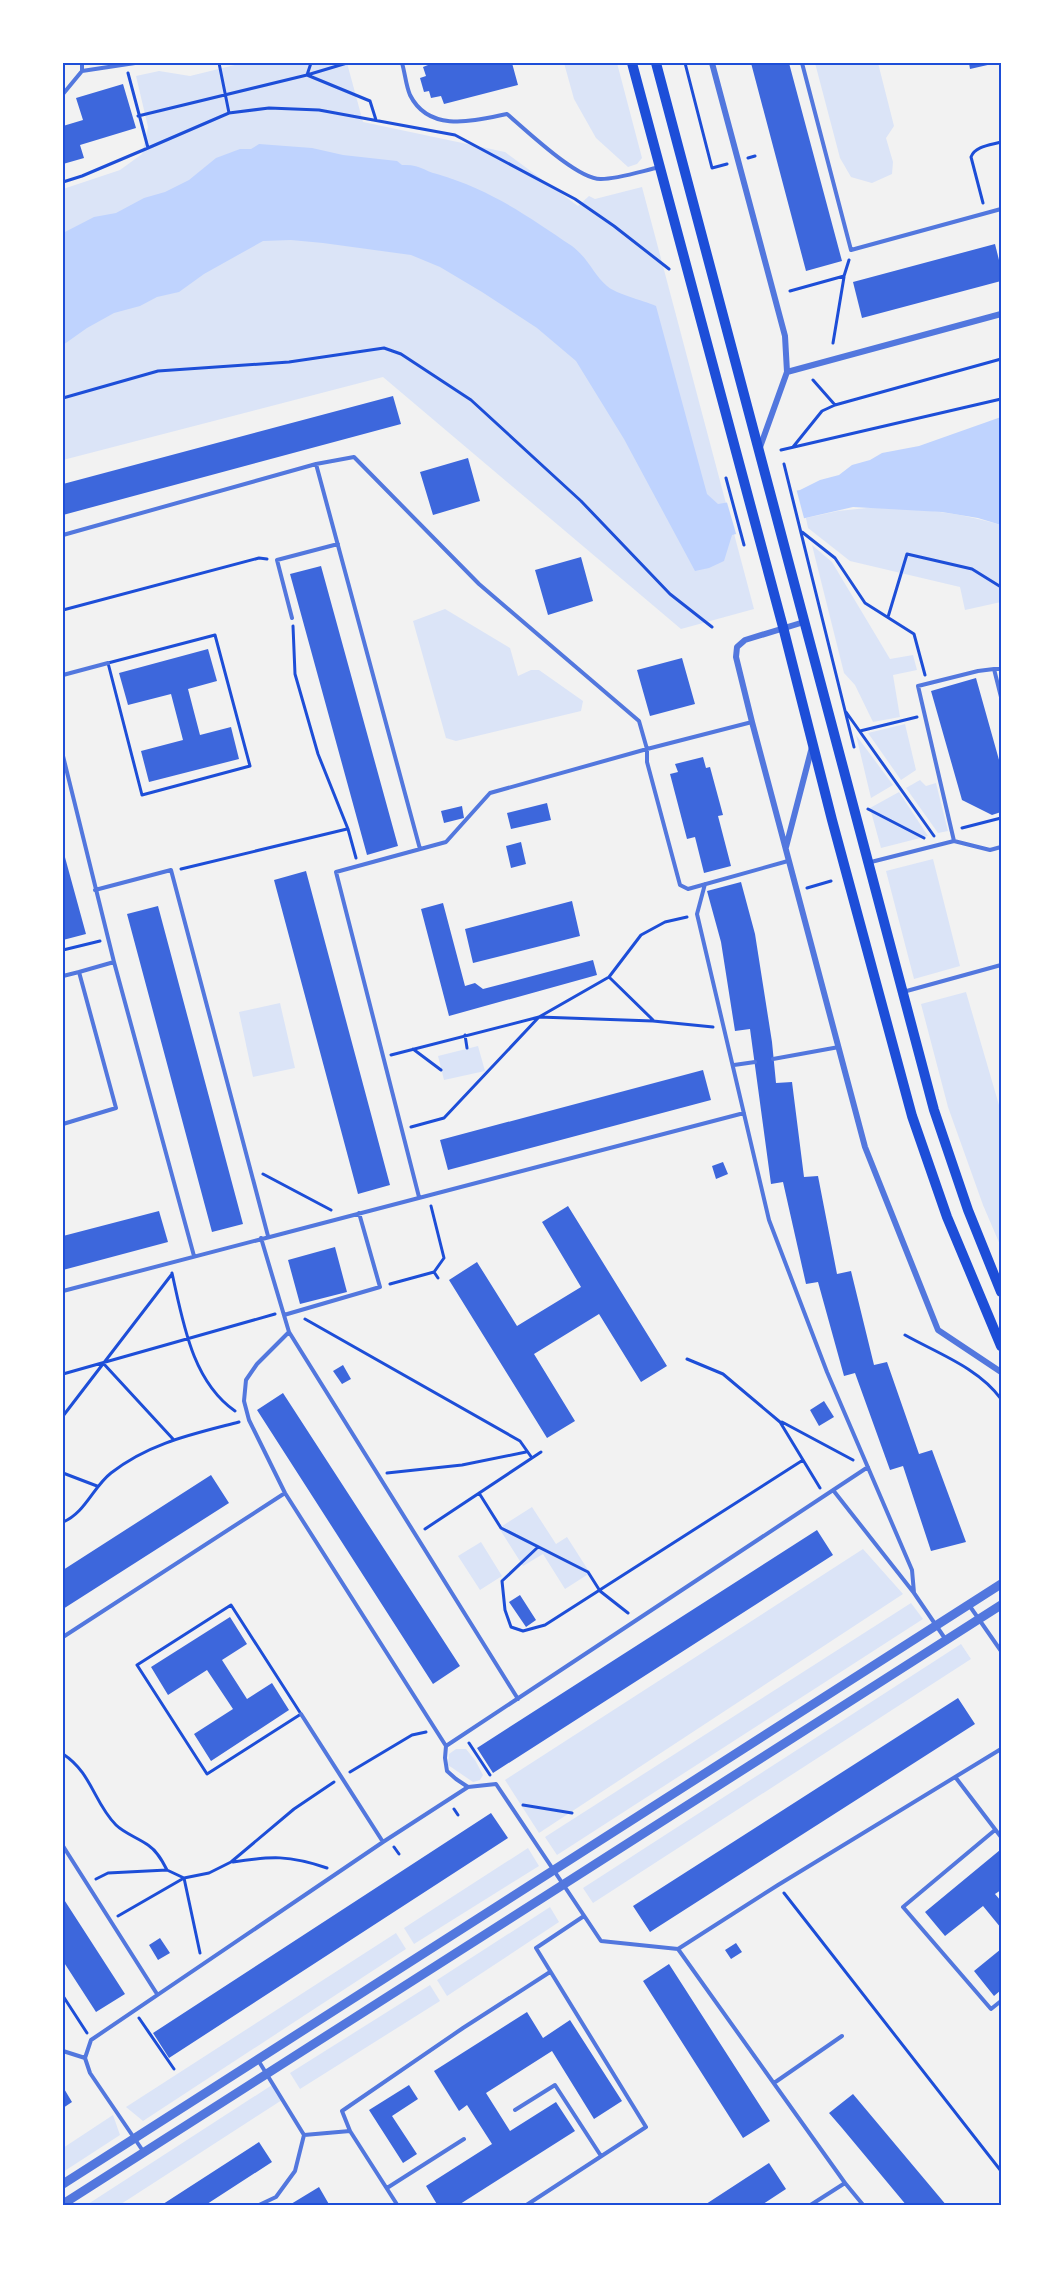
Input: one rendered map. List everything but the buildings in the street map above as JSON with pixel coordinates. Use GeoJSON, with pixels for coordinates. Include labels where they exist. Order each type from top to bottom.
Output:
{"type":"FeatureCollection","features":[{"type":"Feature","properties":{"kind":"main road"},"geometry":{"type":"LineString","coordinates":[[632,63],[912,1116],[947,1217],[1001,1346]]}},
{"type":"Feature","properties":{"kind":"main road"},"geometry":{"type":"LineString","coordinates":[[656,63],[934,1110],[968,1210],[1001,1292]]}},
{"type":"Feature","properties":{"kind":"street"},"geometry":{"type":"LineString","coordinates":[[712,63],[785,336],[787,372],[759,452]]}},
{"type":"Feature","properties":{"kind":"street"},"geometry":{"type":"LineString","coordinates":[[787,372],[1001,314]]}},
{"type":"Feature","properties":{"kind":"street"},"geometry":{"type":"LineString","coordinates":[[804,622],[745,639],[737,647],[736,657],[752,722],[865,1147],[938,1330],[1001,1372]]}},
{"type":"Feature","properties":{"kind":"street"},"geometry":{"type":"LineString","coordinates":[[786,848],[813,745]]}},
{"type":"Feature","properties":{"kind":"street"},"geometry":{"type":"LineString","coordinates":[[63,2184],[1001,1584]]}},
{"type":"Feature","properties":{"kind":"street"},"geometry":{"type":"LineString","coordinates":[[63,2204],[1001,1605]]}},
{"type":"Feature","properties":{"kind":"lane"},"geometry":{"type":"LineString","coordinates":[[63,94],[82,71],[82,63]]}},
{"type":"Feature","properties":{"kind":"lane"},"geometry":{"type":"LineString","coordinates":[[82,71],[135,63]]}},
{"type":"Feature","properties":{"kind":"lane"},"geometry":{"type":"LineString","coordinates":[[402,63],[409,93],[418,109],[432,117],[450,122],[469,122],[507,114],[571,167],[589,178],[601,179],[660,167]]}},
{"type":"Feature","properties":{"kind":"lane"},"geometry":{"type":"LineString","coordinates":[[802,63],[851,250],[1001,209]]}},
{"type":"Feature","properties":{"kind":"lane"},"geometry":{"type":"LineString","coordinates":[[1001,171],[1001,177]]}},
{"type":"Feature","properties":{"kind":"lane"},"geometry":{"type":"LineString","coordinates":[[63,535],[316,464],[354,457],[479,584],[639,722],[647,749],[647,762],[680,885],[688,889],[789,861]]}},
{"type":"Feature","properties":{"kind":"lane"},"geometry":{"type":"LineString","coordinates":[[316,464],[420,849]]}},
{"type":"Feature","properties":{"kind":"lane"},"geometry":{"type":"LineString","coordinates":[[292,618],[277,560],[338,544]]}},
{"type":"Feature","properties":{"kind":"lane"},"geometry":{"type":"LineString","coordinates":[[63,675],[108,663]]}},
{"type":"Feature","properties":{"kind":"lane"},"geometry":{"type":"LineString","coordinates":[[994,669],[1001,697]]}},
{"type":"Feature","properties":{"kind":"lane"},"geometry":{"type":"LineString","coordinates":[[954,841],[918,686],[978,671],[1001,669]]}},
{"type":"Feature","properties":{"kind":"lane"},"geometry":{"type":"LineString","coordinates":[[419,1197],[336,872],[446,842],[490,793],[752,722]]}},
{"type":"Feature","properties":{"kind":"lane"},"geometry":{"type":"LineString","coordinates":[[63,756],[107,939],[194,1256]]}},
{"type":"Feature","properties":{"kind":"lane"},"geometry":{"type":"LineString","coordinates":[[868,863],[954,841],[990,850],[1001,847]]}},
{"type":"Feature","properties":{"kind":"lane"},"geometry":{"type":"LineString","coordinates":[[95,890],[171,870],[268,1236]]}},
{"type":"Feature","properties":{"kind":"lane"},"geometry":{"type":"LineString","coordinates":[[705,884],[697,914],[770,1220],[827,1372],[912,1570],[914,1593]]}},
{"type":"Feature","properties":{"kind":"lane"},"geometry":{"type":"LineString","coordinates":[[63,976],[114,962]]}},
{"type":"Feature","properties":{"kind":"lane"},"geometry":{"type":"LineString","coordinates":[[902,992],[1001,965]]}},
{"type":"Feature","properties":{"kind":"lane"},"geometry":{"type":"LineString","coordinates":[[63,1124],[116,1108],[79,972]]}},
{"type":"Feature","properties":{"kind":"lane"},"geometry":{"type":"LineString","coordinates":[[773,1059],[839,1047]]}},
{"type":"Feature","properties":{"kind":"lane"},"geometry":{"type":"LineString","coordinates":[[734,1065],[755,1062]]}},
{"type":"Feature","properties":{"kind":"lane"},"geometry":{"type":"LineString","coordinates":[[63,1291],[744,1113]]}},
{"type":"Feature","properties":{"kind":"lane"},"geometry":{"type":"LineString","coordinates":[[284,1315],[380,1287],[359,1213]]}},
{"type":"Feature","properties":{"kind":"lane"},"geometry":{"type":"LineString","coordinates":[[261,1238],[289,1332],[518,1699]]}},
{"type":"Feature","properties":{"kind":"lane"},"geometry":{"type":"LineString","coordinates":[[289,1332],[246,1380],[244,1401],[249,1420],[285,1492],[446,1746],[447,1771],[468,1787]]}},
{"type":"Feature","properties":{"kind":"lane"},"geometry":{"type":"LineString","coordinates":[[446,1746],[868,1467]]}},
{"type":"Feature","properties":{"kind":"lane"},"geometry":{"type":"LineString","coordinates":[[833,1490],[914,1593],[947,1640]]}},
{"type":"Feature","properties":{"kind":"lane"},"geometry":{"type":"LineString","coordinates":[[63,1637],[285,1492]]}},
{"type":"Feature","properties":{"kind":"lane"},"geometry":{"type":"LineString","coordinates":[[969,1605],[1001,1651]]}},
{"type":"Feature","properties":{"kind":"lane"},"geometry":{"type":"LineString","coordinates":[[301,1714],[383,1842]]}},
{"type":"Feature","properties":{"kind":"lane"},"geometry":{"type":"LineString","coordinates":[[144,2153],[90,2073],[85,2058],[91,2040],[338,1872],[468,1787],[496,1784],[601,1941],[678,1949],[1001,1749]]}},
{"type":"Feature","properties":{"kind":"lane"},"geometry":{"type":"LineString","coordinates":[[956,1778],[1001,1837]]}},
{"type":"Feature","properties":{"kind":"lane"},"geometry":{"type":"LineString","coordinates":[[995,1830],[903,1907],[992,2009],[1001,2001]]}},
{"type":"Feature","properties":{"kind":"lane"},"geometry":{"type":"LineString","coordinates":[[63,1846],[157,1994]]}},
{"type":"Feature","properties":{"kind":"lane"},"geometry":{"type":"LineString","coordinates":[[525,2206],[646,2127],[536,1948],[584,1916]]}},
{"type":"Feature","properties":{"kind":"lane"},"geometry":{"type":"LineString","coordinates":[[678,1949],[845,2183],[864,2206]]}},
{"type":"Feature","properties":{"kind":"lane"},"geometry":{"type":"LineString","coordinates":[[398,2206],[350,2131],[342,2111],[550,1972]]}},
{"type":"Feature","properties":{"kind":"lane"},"geometry":{"type":"LineString","coordinates":[[774,2084],[842,2036]]}},
{"type":"Feature","properties":{"kind":"lane"},"geometry":{"type":"LineString","coordinates":[[63,2051],[85,2058]]}},
{"type":"Feature","properties":{"kind":"lane"},"geometry":{"type":"LineString","coordinates":[[258,2060],[304,2135],[295,2170],[276,2197],[258,2206]]}},
{"type":"Feature","properties":{"kind":"lane"},"geometry":{"type":"LineString","coordinates":[[515,2110],[555,2085],[601,2156]]}},
{"type":"Feature","properties":{"kind":"lane"},"geometry":{"type":"LineString","coordinates":[[304,2135],[350,2131]]}},
{"type":"Feature","properties":{"kind":"lane"},"geometry":{"type":"LineString","coordinates":[[387,2188],[464,2139]]}},
{"type":"Feature","properties":{"kind":"lane"},"geometry":{"type":"LineString","coordinates":[[809,2206],[845,2183]]}},
{"type":"Feature","properties":{"kind":"path"},"geometry":{"type":"LineString","coordinates":[[219,63],[229,113]]}},
{"type":"Feature","properties":{"kind":"path"},"geometry":{"type":"LineString","coordinates":[[307,75],[311,63]]}},
{"type":"Feature","properties":{"kind":"path"},"geometry":{"type":"LineString","coordinates":[[138,116],[347,63]]}},
{"type":"Feature","properties":{"kind":"path"},"geometry":{"type":"LineString","coordinates":[[685,63],[712,168],[732,163]]}},
{"type":"Feature","properties":{"kind":"path"},"geometry":{"type":"LineString","coordinates":[[126,65],[148,148]]}},
{"type":"Feature","properties":{"kind":"path"},"geometry":{"type":"LineString","coordinates":[[307,75],[370,101],[376,120]]}},
{"type":"Feature","properties":{"kind":"path"},"geometry":{"type":"LineString","coordinates":[[63,182],[229,113],[270,108],[309,109],[455,135],[575,199],[669,269]]}},
{"type":"Feature","properties":{"kind":"path"},"geometry":{"type":"LineString","coordinates":[[986,213],[971,157],[973,152],[979,148],[1001,142]]}},
{"type":"Feature","properties":{"kind":"path"},"geometry":{"type":"LineString","coordinates":[[833,344],[844,276],[851,250]]}},
{"type":"Feature","properties":{"kind":"path"},"geometry":{"type":"LineString","coordinates":[[790,291],[844,276]]}},
{"type":"Feature","properties":{"kind":"path"},"geometry":{"type":"LineString","coordinates":[[63,398],[159,371],[289,362],[384,348],[401,354],[471,400],[581,501],[670,594],[712,627]]}},
{"type":"Feature","properties":{"kind":"path"},"geometry":{"type":"LineString","coordinates":[[793,447],[822,411],[836,405],[1001,359]]}},
{"type":"Feature","properties":{"kind":"path"},"geometry":{"type":"LineString","coordinates":[[813,380],[836,405]]}},
{"type":"Feature","properties":{"kind":"path"},"geometry":{"type":"LineString","coordinates":[[781,450],[1001,399]]}},
{"type":"Feature","properties":{"kind":"path"},"geometry":{"type":"LineString","coordinates":[[784,464],[855,752]]}},
{"type":"Feature","properties":{"kind":"path"},"geometry":{"type":"LineString","coordinates":[[726,478],[744,545]]}},
{"type":"Feature","properties":{"kind":"path"},"geometry":{"type":"LineString","coordinates":[[801,530],[835,558],[865,603],[915,634],[923,670]]}},
{"type":"Feature","properties":{"kind":"path"},"geometry":{"type":"LineString","coordinates":[[888,617],[907,554],[972,569],[1001,587]]}},
{"type":"Feature","properties":{"kind":"path"},"geometry":{"type":"LineString","coordinates":[[63,610],[259,558],[277,560]]}},
{"type":"Feature","properties":{"kind":"path"},"geometry":{"type":"LineString","coordinates":[[292,618],[294,674],[318,754],[348,829],[358,866]]}},
{"type":"Feature","properties":{"kind":"path"},"geometry":{"type":"LineString","coordinates":[[216,635],[250,766],[142,795],[108,663],[216,635]]}},
{"type":"Feature","properties":{"kind":"path"},"geometry":{"type":"LineString","coordinates":[[845,710],[938,845]]}},
{"type":"Feature","properties":{"kind":"path"},"geometry":{"type":"LineString","coordinates":[[860,731],[925,715]]}},
{"type":"Feature","properties":{"kind":"path"},"geometry":{"type":"LineString","coordinates":[[867,805],[869,810],[938,845]]}},
{"type":"Feature","properties":{"kind":"path"},"geometry":{"type":"LineString","coordinates":[[952,831],[1001,818]]}},
{"type":"Feature","properties":{"kind":"path"},"geometry":{"type":"LineString","coordinates":[[171,870],[190,869],[348,829]]}},
{"type":"Feature","properties":{"kind":"path"},"geometry":{"type":"LineString","coordinates":[[404,1128],[444,1118],[539,1017],[609,977],[641,934],[665,922],[697,914]]}},
{"type":"Feature","properties":{"kind":"path"},"geometry":{"type":"LineString","coordinates":[[63,950],[107,939]]}},
{"type":"Feature","properties":{"kind":"path"},"geometry":{"type":"LineString","coordinates":[[609,977],[653,1020]]}},
{"type":"Feature","properties":{"kind":"path"},"geometry":{"type":"LineString","coordinates":[[383,1057],[539,1017],[653,1020],[724,1028]]}},
{"type":"Feature","properties":{"kind":"path"},"geometry":{"type":"LineString","coordinates":[[465,1035],[467,1048]]}},
{"type":"Feature","properties":{"kind":"path"},"geometry":{"type":"LineString","coordinates":[[413,1049],[441,1070]]}},
{"type":"Feature","properties":{"kind":"path"},"geometry":{"type":"LineString","coordinates":[[250,1167],[344,1216]]}},
{"type":"Feature","properties":{"kind":"path"},"geometry":{"type":"LineString","coordinates":[[380,1287],[434,1272],[444,1258],[428,1195]]}},
{"type":"Feature","properties":{"kind":"path"},"geometry":{"type":"LineString","coordinates":[[170,1262],[187,1339],[214,1393],[249,1420]]}},
{"type":"Feature","properties":{"kind":"path"},"geometry":{"type":"LineString","coordinates":[[434,1272],[438,1278]]}},
{"type":"Feature","properties":{"kind":"path"},"geometry":{"type":"LineString","coordinates":[[63,1416],[172,1274]]}},
{"type":"Feature","properties":{"kind":"path"},"geometry":{"type":"LineString","coordinates":[[63,1374],[276,1314],[284,1315]]}},
{"type":"Feature","properties":{"kind":"path"},"geometry":{"type":"LineString","coordinates":[[308,1321],[520,1440],[532,1458]]}},
{"type":"Feature","properties":{"kind":"path"},"geometry":{"type":"LineString","coordinates":[[905,1335],[979,1376],[992,1386],[1001,1399]]}},
{"type":"Feature","properties":{"kind":"path"},"geometry":{"type":"LineString","coordinates":[[687,1359],[723,1374],[780,1422],[868,1467]]}},
{"type":"Feature","properties":{"kind":"path"},"geometry":{"type":"LineString","coordinates":[[103,1363],[174,1439]]}},
{"type":"Feature","properties":{"kind":"path"},"geometry":{"type":"LineString","coordinates":[[63,1522],[84,1506],[97,1486],[112,1473],[151,1448],[174,1439],[249,1420]]}},
{"type":"Feature","properties":{"kind":"path"},"geometry":{"type":"LineString","coordinates":[[780,1422],[824,1496]]}},
{"type":"Feature","properties":{"kind":"path"},"geometry":{"type":"LineString","coordinates":[[377,1474],[462,1465],[527,1451]]}},
{"type":"Feature","properties":{"kind":"path"},"geometry":{"type":"LineString","coordinates":[[415,1536],[541,1452]]}},
{"type":"Feature","properties":{"kind":"path"},"geometry":{"type":"LineString","coordinates":[[538,1547],[502,1581],[505,1610],[511,1627],[523,1631],[545,1625],[803,1461]]}},
{"type":"Feature","properties":{"kind":"path"},"geometry":{"type":"LineString","coordinates":[[63,1473],[97,1486]]}},
{"type":"Feature","properties":{"kind":"path"},"geometry":{"type":"LineString","coordinates":[[479,1493],[501,1528],[588,1572],[600,1591],[637,1620]]}},
{"type":"Feature","properties":{"kind":"path"},"geometry":{"type":"LineString","coordinates":[[231,1605],[301,1714],[207,1774],[137,1665],[231,1605]]}},
{"type":"Feature","properties":{"kind":"path"},"geometry":{"type":"LineString","coordinates":[[110,1920],[184,1878],[209,1873],[231,1862],[294,1809],[341,1777],[412,1735],[437,1731]]}},
{"type":"Feature","properties":{"kind":"path"},"geometry":{"type":"LineString","coordinates":[[463,1735],[496,1784]]}},
{"type":"Feature","properties":{"kind":"path"},"geometry":{"type":"LineString","coordinates":[[63,1754],[88,1777],[100,1803],[116,1825],[148,1845],[160,1856],[167,1870]]}},
{"type":"Feature","properties":{"kind":"path"},"geometry":{"type":"LineString","coordinates":[[508,1802],[572,1813]]}},
{"type":"Feature","properties":{"kind":"path"},"geometry":{"type":"LineString","coordinates":[[231,1862],[273,1856],[296,1859],[338,1872]]}},
{"type":"Feature","properties":{"kind":"path"},"geometry":{"type":"LineString","coordinates":[[87,1884],[108,1873],[167,1870],[184,1878]]}},
{"type":"Feature","properties":{"kind":"path"},"geometry":{"type":"LineString","coordinates":[[184,1878],[202,1964]]}},
{"type":"Feature","properties":{"kind":"path"},"geometry":{"type":"LineString","coordinates":[[778,1885],[1001,2171]]}},
{"type":"Feature","properties":{"kind":"path"},"geometry":{"type":"LineString","coordinates":[[63,1996],[91,2040]]}},
{"type":"Feature","properties":{"kind":"path"},"geometry":{"type":"LineString","coordinates":[[134,2010],[174,2069]]}},
{"type":"Feature","properties":{"kind":"shaded area"},"geometry":{"type":"Polygon","coordinates":[[[243,63],[347,63],[363,122],[505,152],[578,206],[589,196],[595,199],[642,187],[754,609],[681,629],[383,377],[63,460],[63,189],[120,170],[142,154],[148,127],[136,76],[159,71],[190,76],[243,63]]]}},
{"type":"Feature","properties":{"kind":"shaded area"},"geometry":{"type":"Polygon","coordinates":[[[564,63],[617,63],[642,158],[637,164],[628,167],[596,138],[574,99],[564,63]]]}},
{"type":"Feature","properties":{"kind":"shaded area"},"geometry":{"type":"Polygon","coordinates":[[[815,63],[878,63],[894,126],[886,138],[893,162],[892,174],[872,183],[851,177],[840,158],[815,63]]]}},
{"type":"Feature","properties":{"kind":"shaded area"},"geometry":{"type":"Polygon","coordinates":[[[867,508],[935,511],[1001,525],[1001,602],[965,610],[960,587],[850,561],[808,528],[806,518],[867,508]]]}},
{"type":"Feature","properties":{"kind":"shaded area"},"geometry":{"type":"Polygon","coordinates":[[[812,545],[832,562],[890,659],[913,655],[917,670],[893,675],[900,717],[873,722],[855,685],[844,673],[812,545]]]}},
{"type":"Feature","properties":{"kind":"shaded area"},"geometry":{"type":"Polygon","coordinates":[[[445,609],[510,648],[518,676],[531,670],[539,670],[583,701],[581,711],[456,741],[446,738],[413,621],[445,609]]]}},
{"type":"Feature","properties":{"kind":"shaded area"},"geometry":{"type":"Polygon","coordinates":[[[905,724],[916,770],[901,780],[868,733],[905,724]]]}},
{"type":"Feature","properties":{"kind":"shaded area"},"geometry":{"type":"Polygon","coordinates":[[[856,735],[893,785],[871,798],[856,735]]]}},
{"type":"Feature","properties":{"kind":"shaded area"},"geometry":{"type":"Polygon","coordinates":[[[920,780],[926,786],[936,783],[948,831],[938,833],[906,788],[920,780]]]}},
{"type":"Feature","properties":{"kind":"shaded area"},"geometry":{"type":"Polygon","coordinates":[[[899,792],[928,836],[881,848],[870,808],[899,792]]]}},
{"type":"Feature","properties":{"kind":"shaded area"},"geometry":{"type":"Polygon","coordinates":[[[933,859],[960,966],[914,979],[886,871],[933,859]]]}},
{"type":"Feature","properties":{"kind":"shaded area"},"geometry":{"type":"Polygon","coordinates":[[[966,992],[1001,1112],[1001,1247],[983,1205],[948,1107],[921,1004],[966,992]]]}},
{"type":"Feature","properties":{"kind":"shaded area"},"geometry":{"type":"Polygon","coordinates":[[[280,1003],[295,1068],[253,1077],[239,1012],[280,1003]]]}},
{"type":"Feature","properties":{"kind":"shaded area"},"geometry":{"type":"Polygon","coordinates":[[[478,1046],[485,1071],[444,1080],[438,1056],[478,1046]]]}},
{"type":"Feature","properties":{"kind":"shaded area"},"geometry":{"type":"Polygon","coordinates":[[[532,1507],[556,1544],[567,1537],[590,1573],[565,1589],[543,1554],[523,1566],[499,1528],[532,1507]]]}},
{"type":"Feature","properties":{"kind":"shaded area"},"geometry":{"type":"Polygon","coordinates":[[[481,1542],[502,1576],[480,1590],[458,1556],[481,1542]]]}},
{"type":"Feature","properties":{"kind":"shaded area"},"geometry":{"type":"Polygon","coordinates":[[[863,1549],[903,1594],[539,1833],[505,1780],[863,1549]]]}},
{"type":"Feature","properties":{"kind":"shaded area"},"geometry":{"type":"Polygon","coordinates":[[[911,1603],[923,1619],[557,1855],[545,1837],[911,1603]]]}},
{"type":"Feature","properties":{"kind":"shaded area"},"geometry":{"type":"Polygon","coordinates":[[[961,1644],[971,1659],[593,1903],[583,1888],[961,1644]]]}},
{"type":"Feature","properties":{"kind":"shaded area"},"geometry":{"type":"Polygon","coordinates":[[[456,1749],[466,1749],[475,1760],[483,1775],[480,1780],[473,1782],[448,1765],[449,1754],[456,1749]]]}},
{"type":"Feature","properties":{"kind":"shaded area"},"geometry":{"type":"Polygon","coordinates":[[[528,1848],[539,1866],[414,1944],[404,1928],[528,1848]]]}},
{"type":"Feature","properties":{"kind":"shaded area"},"geometry":{"type":"Polygon","coordinates":[[[550,1907],[559,1922],[447,1996],[437,1980],[550,1907]]]}},
{"type":"Feature","properties":{"kind":"shaded area"},"geometry":{"type":"Polygon","coordinates":[[[396,1933],[406,1949],[143,2121],[126,2107],[396,1933]]]}},
{"type":"Feature","properties":{"kind":"shaded area"},"geometry":{"type":"Polygon","coordinates":[[[430,1985],[440,2001],[300,2089],[290,2073],[430,1985]]]}},
{"type":"Feature","properties":{"kind":"shaded area"},"geometry":{"type":"Polygon","coordinates":[[[272,2085],[282,2100],[118,2206],[85,2206],[272,2085]]]}},
{"type":"Feature","properties":{"kind":"shaded area"},"geometry":{"type":"Polygon","coordinates":[[[113,2115],[120,2135],[63,2172],[63,2148],[113,2115]]]}},
{"type":"Feature","properties":{"kind":"water"},"geometry":{"type":"Polygon","coordinates":[[[259,144],[312,148],[343,155],[397,161],[402,165],[417,166],[456,180],[523,214],[572,246],[611,289],[656,306],[707,494],[718,504],[800,490],[820,480],[839,475],[852,465],[870,460],[882,453],[919,446],[1001,417],[1001,525],[978,518],[942,512],[853,507],[732,535],[724,561],[695,571],[624,439],[576,361],[537,328],[482,292],[440,267],[411,255],[323,243],[291,240],[263,241],[204,274],[179,292],[157,297],[140,306],[114,313],[63,345],[63,233],[94,217],[116,213],[144,198],[165,192],[189,180],[216,158],[240,149],[251,149],[259,144]]]}},
{"type":"Feature","properties":{"kind":"pier"},"geometry":{"type":"Polygon","coordinates":[[[796,488],[805,522],[737,537],[726,499],[796,488]]]}}]}
